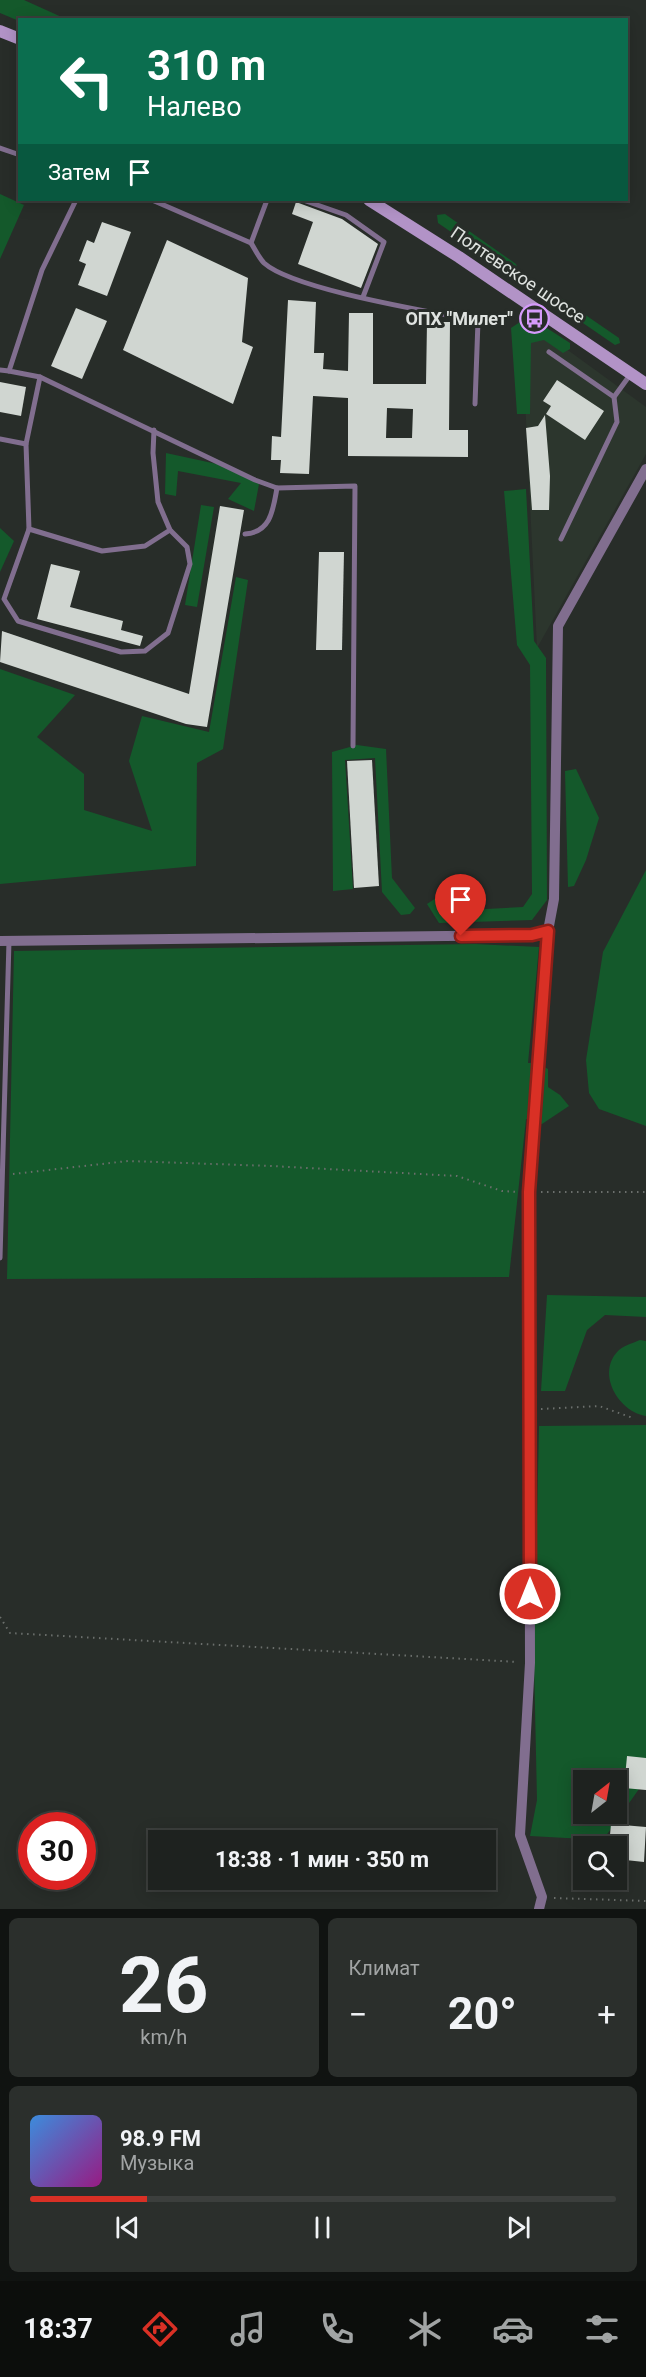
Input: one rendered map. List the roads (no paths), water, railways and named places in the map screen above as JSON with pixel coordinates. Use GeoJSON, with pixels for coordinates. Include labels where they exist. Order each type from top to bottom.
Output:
{"type":"FeatureCollection","features":[{"type":"Feature","properties":{"kind":"street"},"geometry":{"type":"LineString","coordinates":[[0,31],[18,38]]}},
{"type":"Feature","properties":{"kind":"street","name":"Полтевское шоссе"},"geometry":{"type":"LineString","coordinates":[[371,201],[459,257],[646,384]]}},
{"type":"Feature","properties":{"kind":"street"},"geometry":{"type":"LineString","coordinates":[[539,1909],[542,1897],[520,1835],[530,1663],[529,1192],[548,931],[554,899],[558,626],[646,469]]}},
{"type":"Feature","properties":{"kind":"street"},"geometry":{"type":"LineString","coordinates":[[5,941],[532,935],[548,931]]}},
{"type":"Feature","properties":{"kind":"lane"},"geometry":{"type":"LineString","coordinates":[[0,148],[18,154]]}},
{"type":"Feature","properties":{"kind":"lane"},"geometry":{"type":"LineString","coordinates":[[9,371],[42,270],[76,201]]}},
{"type":"Feature","properties":{"kind":"lane"},"geometry":{"type":"LineString","coordinates":[[154,201],[251,243],[264,263],[291,278],[363,297],[478,321],[475,404]]}},
{"type":"Feature","properties":{"kind":"lane"},"geometry":{"type":"LineString","coordinates":[[251,243],[267,201]]}},
{"type":"Feature","properties":{"kind":"lane"},"geometry":{"type":"LineString","coordinates":[[306,201],[346,215],[384,242],[363,297]]}},
{"type":"Feature","properties":{"kind":"lane"},"geometry":{"type":"LineString","coordinates":[[549,352],[614,398]]}},
{"type":"Feature","properties":{"kind":"lane"},"geometry":{"type":"LineString","coordinates":[[0,370],[40,377],[255,480],[277,488],[355,486],[353,746]]}},
{"type":"Feature","properties":{"kind":"lane"},"geometry":{"type":"LineString","coordinates":[[561,539],[617,422],[614,398],[631,374]]}},
{"type":"Feature","properties":{"kind":"lane"},"geometry":{"type":"LineString","coordinates":[[40,377],[26,444],[29,529],[4,599],[18,621],[121,652],[145,651],[168,633],[190,564],[188,547],[170,530],[158,502],[153,430]]}},
{"type":"Feature","properties":{"kind":"lane"},"geometry":{"type":"LineString","coordinates":[[0,439],[26,444]]}},
{"type":"Feature","properties":{"kind":"lane"},"geometry":{"type":"LineString","coordinates":[[245,534],[255,533],[265,526],[271,517],[277,488]]}},
{"type":"Feature","properties":{"kind":"lane"},"geometry":{"type":"LineString","coordinates":[[29,529],[102,551],[145,546],[170,530]]}},
{"type":"Feature","properties":{"kind":"lane"},"geometry":{"type":"LineString","coordinates":[[0,1258],[5,941]]}},
{"type":"Feature","properties":{"kind":"place","name":"ОПХ \"Милет\""},"geometry":{"type":"Point","coordinates":[534,319]}}]}
